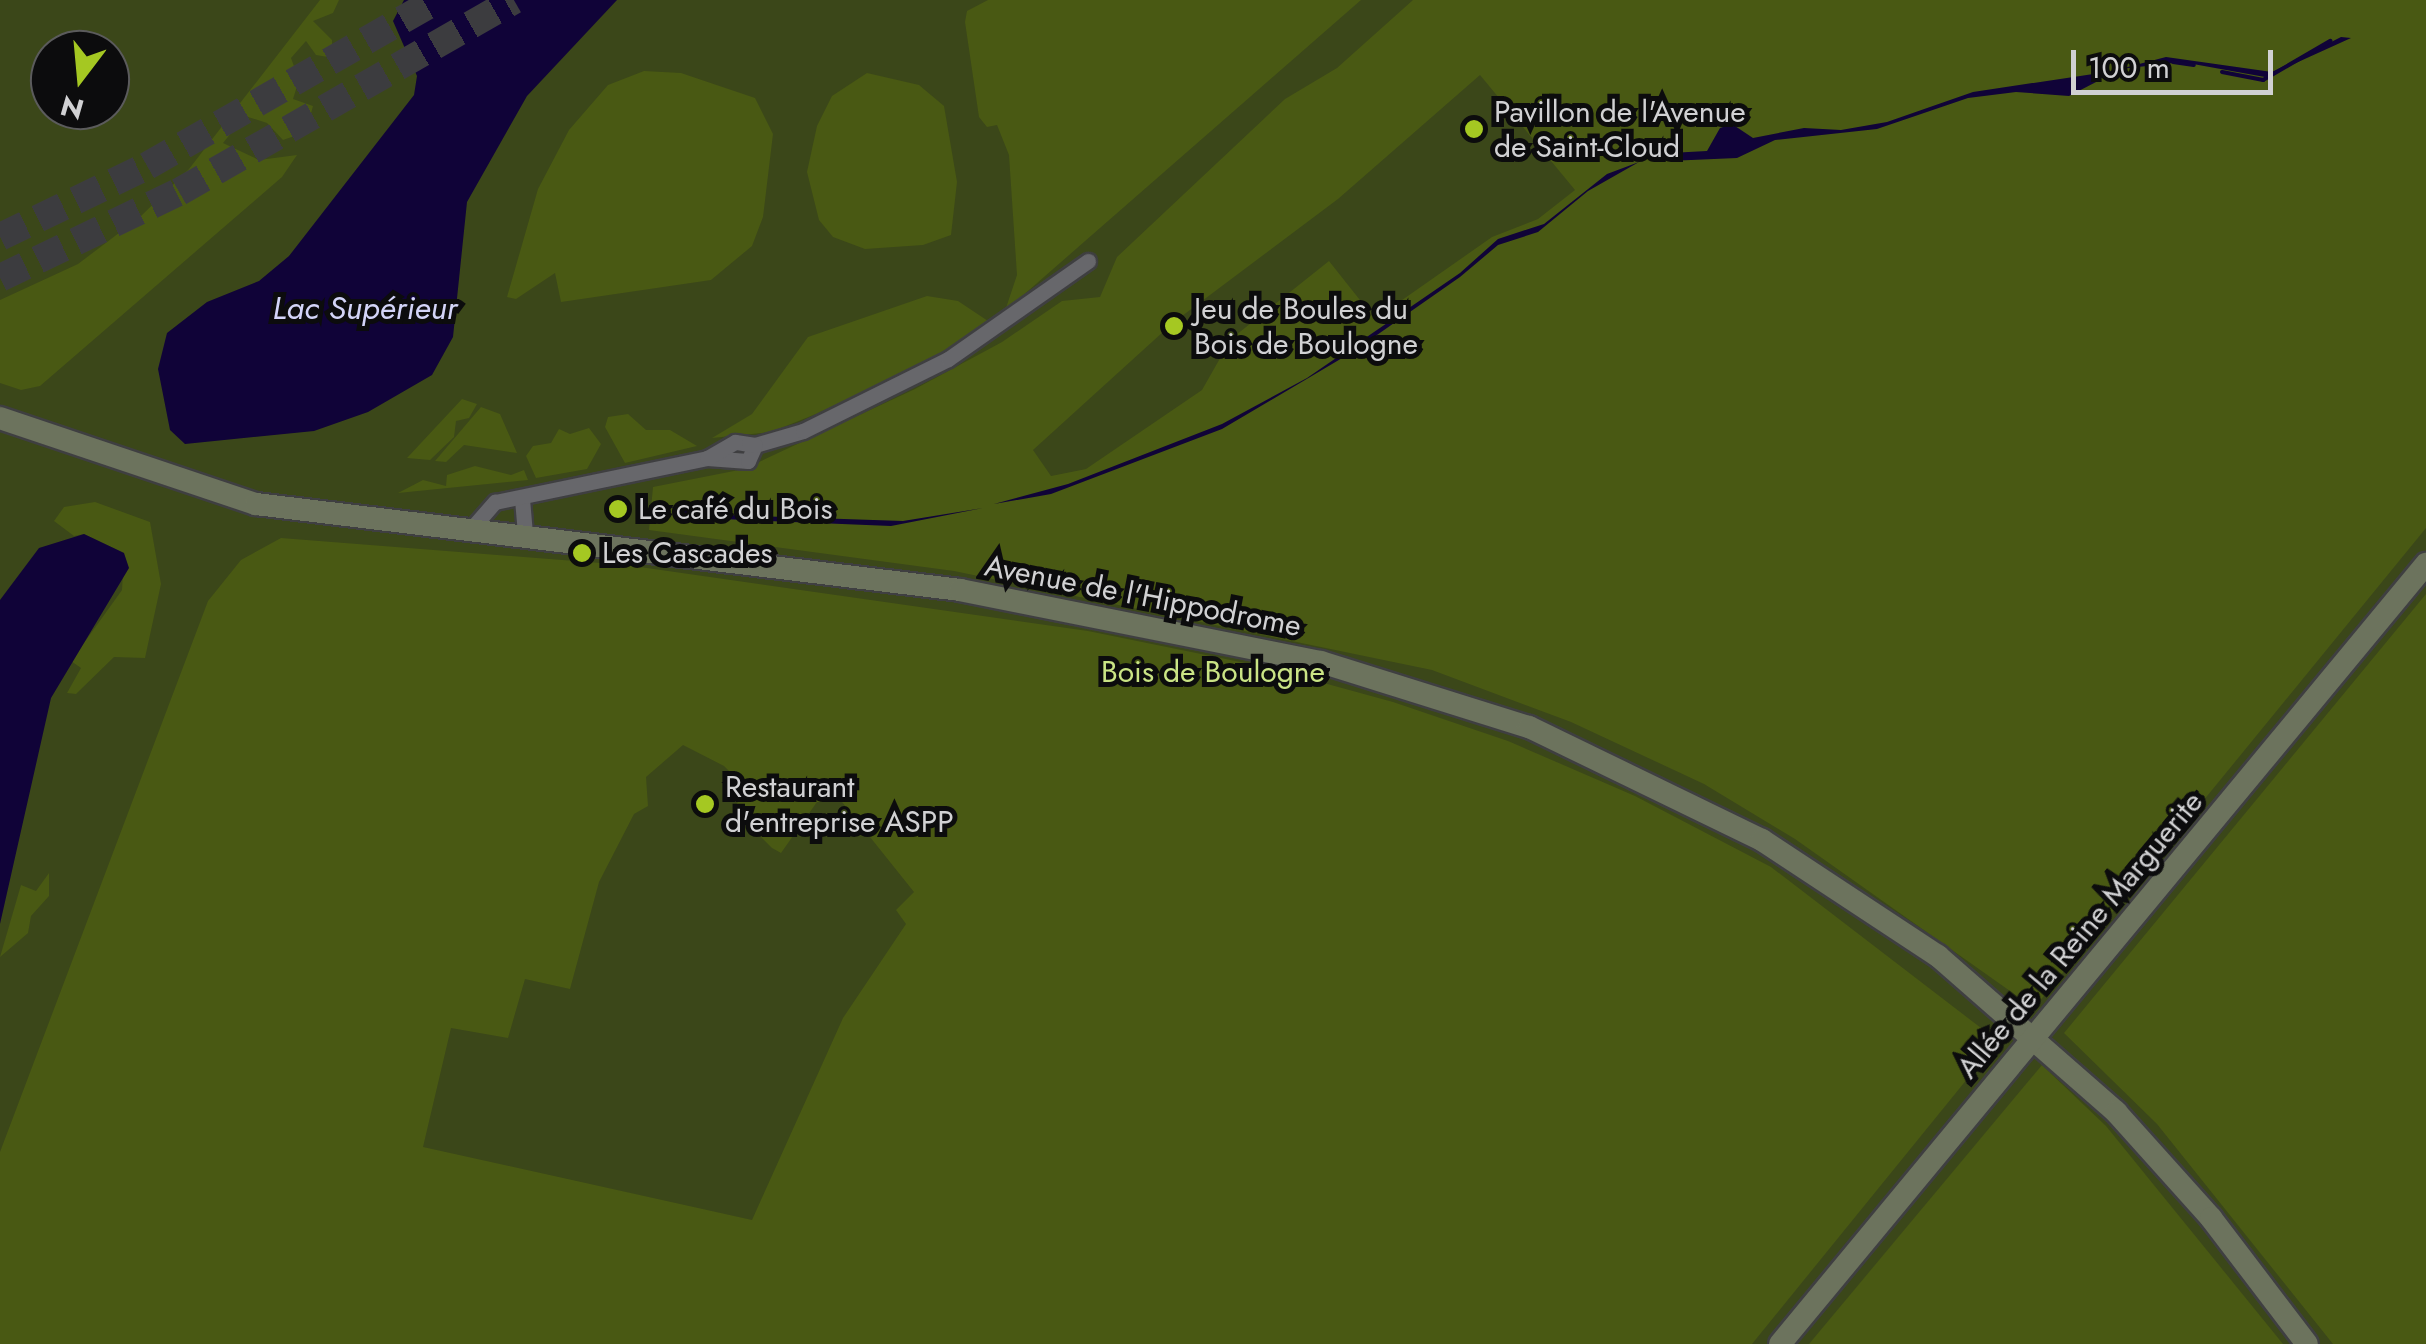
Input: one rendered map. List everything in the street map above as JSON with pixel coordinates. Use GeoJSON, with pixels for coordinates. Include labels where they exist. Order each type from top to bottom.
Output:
{"type":"FeatureCollection","features":[{"type":"Feature","properties":{"kind":"main road","name":"Avenue de l'Hippodrome"},"geometry":{"type":"LineString","coordinates":[[0,418],[256,504],[960,590],[1166,627],[1399,683],[1529,726],[1762,840],[1938,956],[2035,1036],[2116,1112],[2212,1218],[2307,1344]]}},
{"type":"Feature","properties":{"kind":"main road","name":"Allée de la Reine Marguerite"},"geometry":{"type":"LineString","coordinates":[[1780,1344],[2426,564]]}},
{"type":"Feature","properties":{"kind":"street"},"geometry":{"type":"LineString","coordinates":[[472,528],[494,502],[707,458],[748,461],[756,446],[803,430],[931,369],[1088,262]]}},
{"type":"Feature","properties":{"kind":"street"},"geometry":{"type":"LineString","coordinates":[[522,499],[525,535]]}},
{"type":"Feature","properties":{"kind":"green space","name":"Bois de Boulogne"},"geometry":{"type":"Polygon","coordinates":[[[0,0],[2426,0],[2426,1344],[0,1344],[0,0]]]}},
{"type":"Feature","properties":{"kind":"green space"},"geometry":{"type":"Polygon","coordinates":[[[320,0],[339,0],[333,13],[313,21],[332,40],[332,50],[328,57],[316,55],[306,41],[291,58],[299,80],[293,99],[313,106],[306,132],[283,140],[267,123],[245,116],[223,143],[259,160],[297,155],[282,177],[40,386],[21,390],[0,383],[0,300],[78,264],[140,217],[189,169],[320,0]]]}},
{"type":"Feature","properties":{"kind":"green space"},"geometry":{"type":"Polygon","coordinates":[[[988,0],[1361,0],[1005,311],[1017,275],[1009,155],[997,125],[987,127],[979,117],[965,22],[967,11],[988,0]]]}},
{"type":"Feature","properties":{"kind":"green space"},"geometry":{"type":"Polygon","coordinates":[[[1413,0],[2426,0],[2426,528],[2034,1008],[1795,839],[1704,784],[1571,722],[1432,670],[954,571],[649,530],[653,487],[744,469],[915,389],[1002,342],[1062,301],[1100,297],[1117,257],[1285,99],[1337,68],[1413,0]],[[1480,75],[1338,199],[1174,322],[1033,450],[1051,476],[1086,469],[1202,390],[1231,339],[1329,261],[1375,319],[1492,237],[1538,219],[1575,190],[1480,75]]]}},
{"type":"Feature","properties":{"kind":"green space"},"geometry":{"type":"Polygon","coordinates":[[[644,71],[681,73],[755,98],[773,134],[763,217],[752,246],[711,280],[561,302],[555,273],[516,299],[507,297],[538,189],[569,130],[608,85],[644,71]]]}},
{"type":"Feature","properties":{"kind":"green space"},"geometry":{"type":"Polygon","coordinates":[[[867,73],[919,85],[944,106],[957,182],[951,235],[923,245],[865,249],[833,237],[819,220],[807,172],[817,126],[832,96],[867,73]]]}},
{"type":"Feature","properties":{"kind":"green space"},"geometry":{"type":"Polygon","coordinates":[[[927,296],[958,301],[988,321],[943,354],[816,414],[771,432],[712,438],[752,414],[808,337],[927,296]]]}},
{"type":"Feature","properties":{"kind":"green space"},"geometry":{"type":"Polygon","coordinates":[[[462,399],[477,404],[469,418],[456,421],[454,437],[430,460],[407,458],[462,399]]]}},
{"type":"Feature","properties":{"kind":"green space"},"geometry":{"type":"Polygon","coordinates":[[[481,407],[500,414],[517,453],[464,445],[446,462],[435,461],[481,407]]]}},
{"type":"Feature","properties":{"kind":"green space"},"geometry":{"type":"Polygon","coordinates":[[[628,414],[646,430],[670,430],[697,446],[625,463],[605,427],[608,417],[628,414]]]}},
{"type":"Feature","properties":{"kind":"green space"},"geometry":{"type":"Polygon","coordinates":[[[589,428],[601,444],[587,469],[536,478],[526,456],[533,446],[551,443],[559,429],[570,434],[589,428]]]}},
{"type":"Feature","properties":{"kind":"green space"},"geometry":{"type":"Polygon","coordinates":[[[475,466],[511,475],[524,470],[528,480],[398,493],[423,480],[446,486],[447,475],[475,466]]]}},
{"type":"Feature","properties":{"kind":"green space"},"geometry":{"type":"Polygon","coordinates":[[[95,502],[150,522],[161,584],[145,658],[114,657],[76,694],[67,693],[81,668],[71,661],[122,590],[124,553],[84,534],[74,536],[54,521],[64,507],[95,502]]]}},
{"type":"Feature","properties":{"kind":"green space"},"geometry":{"type":"Polygon","coordinates":[[[281,538],[626,565],[1088,631],[1265,667],[1393,702],[1508,741],[1635,796],[1771,867],[1998,1041],[1752,1344],[0,1344],[0,1152],[208,601],[241,560],[281,538]],[[683,745],[646,777],[648,806],[634,814],[599,882],[570,989],[525,979],[508,1038],[451,1028],[423,1147],[752,1220],[843,1018],[906,924],[896,910],[914,892],[842,802],[817,802],[781,853],[772,848],[733,809],[747,789],[724,766],[683,745]]]}},
{"type":"Feature","properties":{"kind":"green space"},"geometry":{"type":"Polygon","coordinates":[[[2426,594],[2426,1344],[2333,1344],[2157,1124],[2064,1033],[2426,594]]]}},
{"type":"Feature","properties":{"kind":"green space"},"geometry":{"type":"Polygon","coordinates":[[[49,873],[49,896],[31,916],[28,933],[0,957],[21,885],[36,891],[49,873]]]}},
{"type":"Feature","properties":{"kind":"green space"},"geometry":{"type":"Polygon","coordinates":[[[2042,1065],[2106,1126],[2283,1344],[1809,1344],[2042,1065]]]}},
{"type":"Feature","properties":{"kind":"water","name":"Lac Supérieur"},"geometry":{"type":"Polygon","coordinates":[[[404,0],[617,0],[527,96],[467,202],[453,337],[432,375],[368,412],[314,431],[185,444],[170,430],[158,369],[167,333],[207,302],[259,281],[289,256],[414,95],[417,76],[393,21],[404,0]]]}},
{"type":"Feature","properties":{"kind":"water"},"geometry":{"type":"Polygon","coordinates":[[[2341,37],[2351,38],[2265,77],[2182,62],[2120,69],[2166,57],[2272,72],[2341,37]]]}},
{"type":"Feature","properties":{"kind":"water"},"geometry":{"type":"Polygon","coordinates":[[[2100,73],[2098,81],[2069,96],[2016,92],[1968,98],[1877,129],[1775,140],[1737,158],[1668,161],[1670,153],[1707,151],[1720,128],[1732,124],[1753,138],[1804,128],[1841,130],[1887,122],[1973,92],[2100,73]]]}},
{"type":"Feature","properties":{"kind":"water"},"geometry":{"type":"Polygon","coordinates":[[[1639,162],[1588,191],[1538,232],[1498,245],[1460,277],[1354,351],[1222,429],[1051,494],[994,504],[1068,484],[1222,424],[1307,378],[1460,273],[1498,239],[1544,224],[1607,174],[1639,162]]]}},
{"type":"Feature","properties":{"kind":"water"},"geometry":{"type":"Polygon","coordinates":[[[666,505],[700,514],[903,521],[983,508],[891,526],[697,518],[666,505]]]}},
{"type":"Feature","properties":{"kind":"water"},"geometry":{"type":"Polygon","coordinates":[[[84,534],[124,553],[129,568],[51,698],[0,924],[0,600],[39,548],[84,534]]]}},
{"type":"Feature","properties":{"kind":"waterway"},"geometry":{"type":"LineString","coordinates":[[2222,72],[2263,80],[2330,41]]}},
{"type":"Feature","properties":{"kind":"waterway"},"geometry":{"type":"LineString","coordinates":[[2173,62],[2194,65]]}},
{"type":"Feature","properties":{"kind":"waterway"},"geometry":{"type":"LineString","coordinates":[[2096,77],[2125,70]]}},
{"type":"Feature","properties":{"kind":"tunnel"},"geometry":{"type":"LineString","coordinates":[[0,237],[147,166],[437,0]]}},
{"type":"Feature","properties":{"kind":"tunnel"},"geometry":{"type":"LineString","coordinates":[[0,278],[179,192],[514,0]]}},
{"type":"Feature","properties":{"kind":"place","name":"Pavillon de l'Avenue de Saint-Cloud"},"geometry":{"type":"Point","coordinates":[1474,129]}},
{"type":"Feature","properties":{"kind":"place","name":"Jeu de Boules du Bois de Boulogne"},"geometry":{"type":"Point","coordinates":[1174,326]}},
{"type":"Feature","properties":{"kind":"place","name":"Le café du Bois"},"geometry":{"type":"Point","coordinates":[618,509]}},
{"type":"Feature","properties":{"kind":"place","name":"Les Cascades"},"geometry":{"type":"Point","coordinates":[582,553]}},
{"type":"Feature","properties":{"kind":"place","name":"Restaurant d'entreprise ASPP"},"geometry":{"type":"Point","coordinates":[705,804]}}]}
